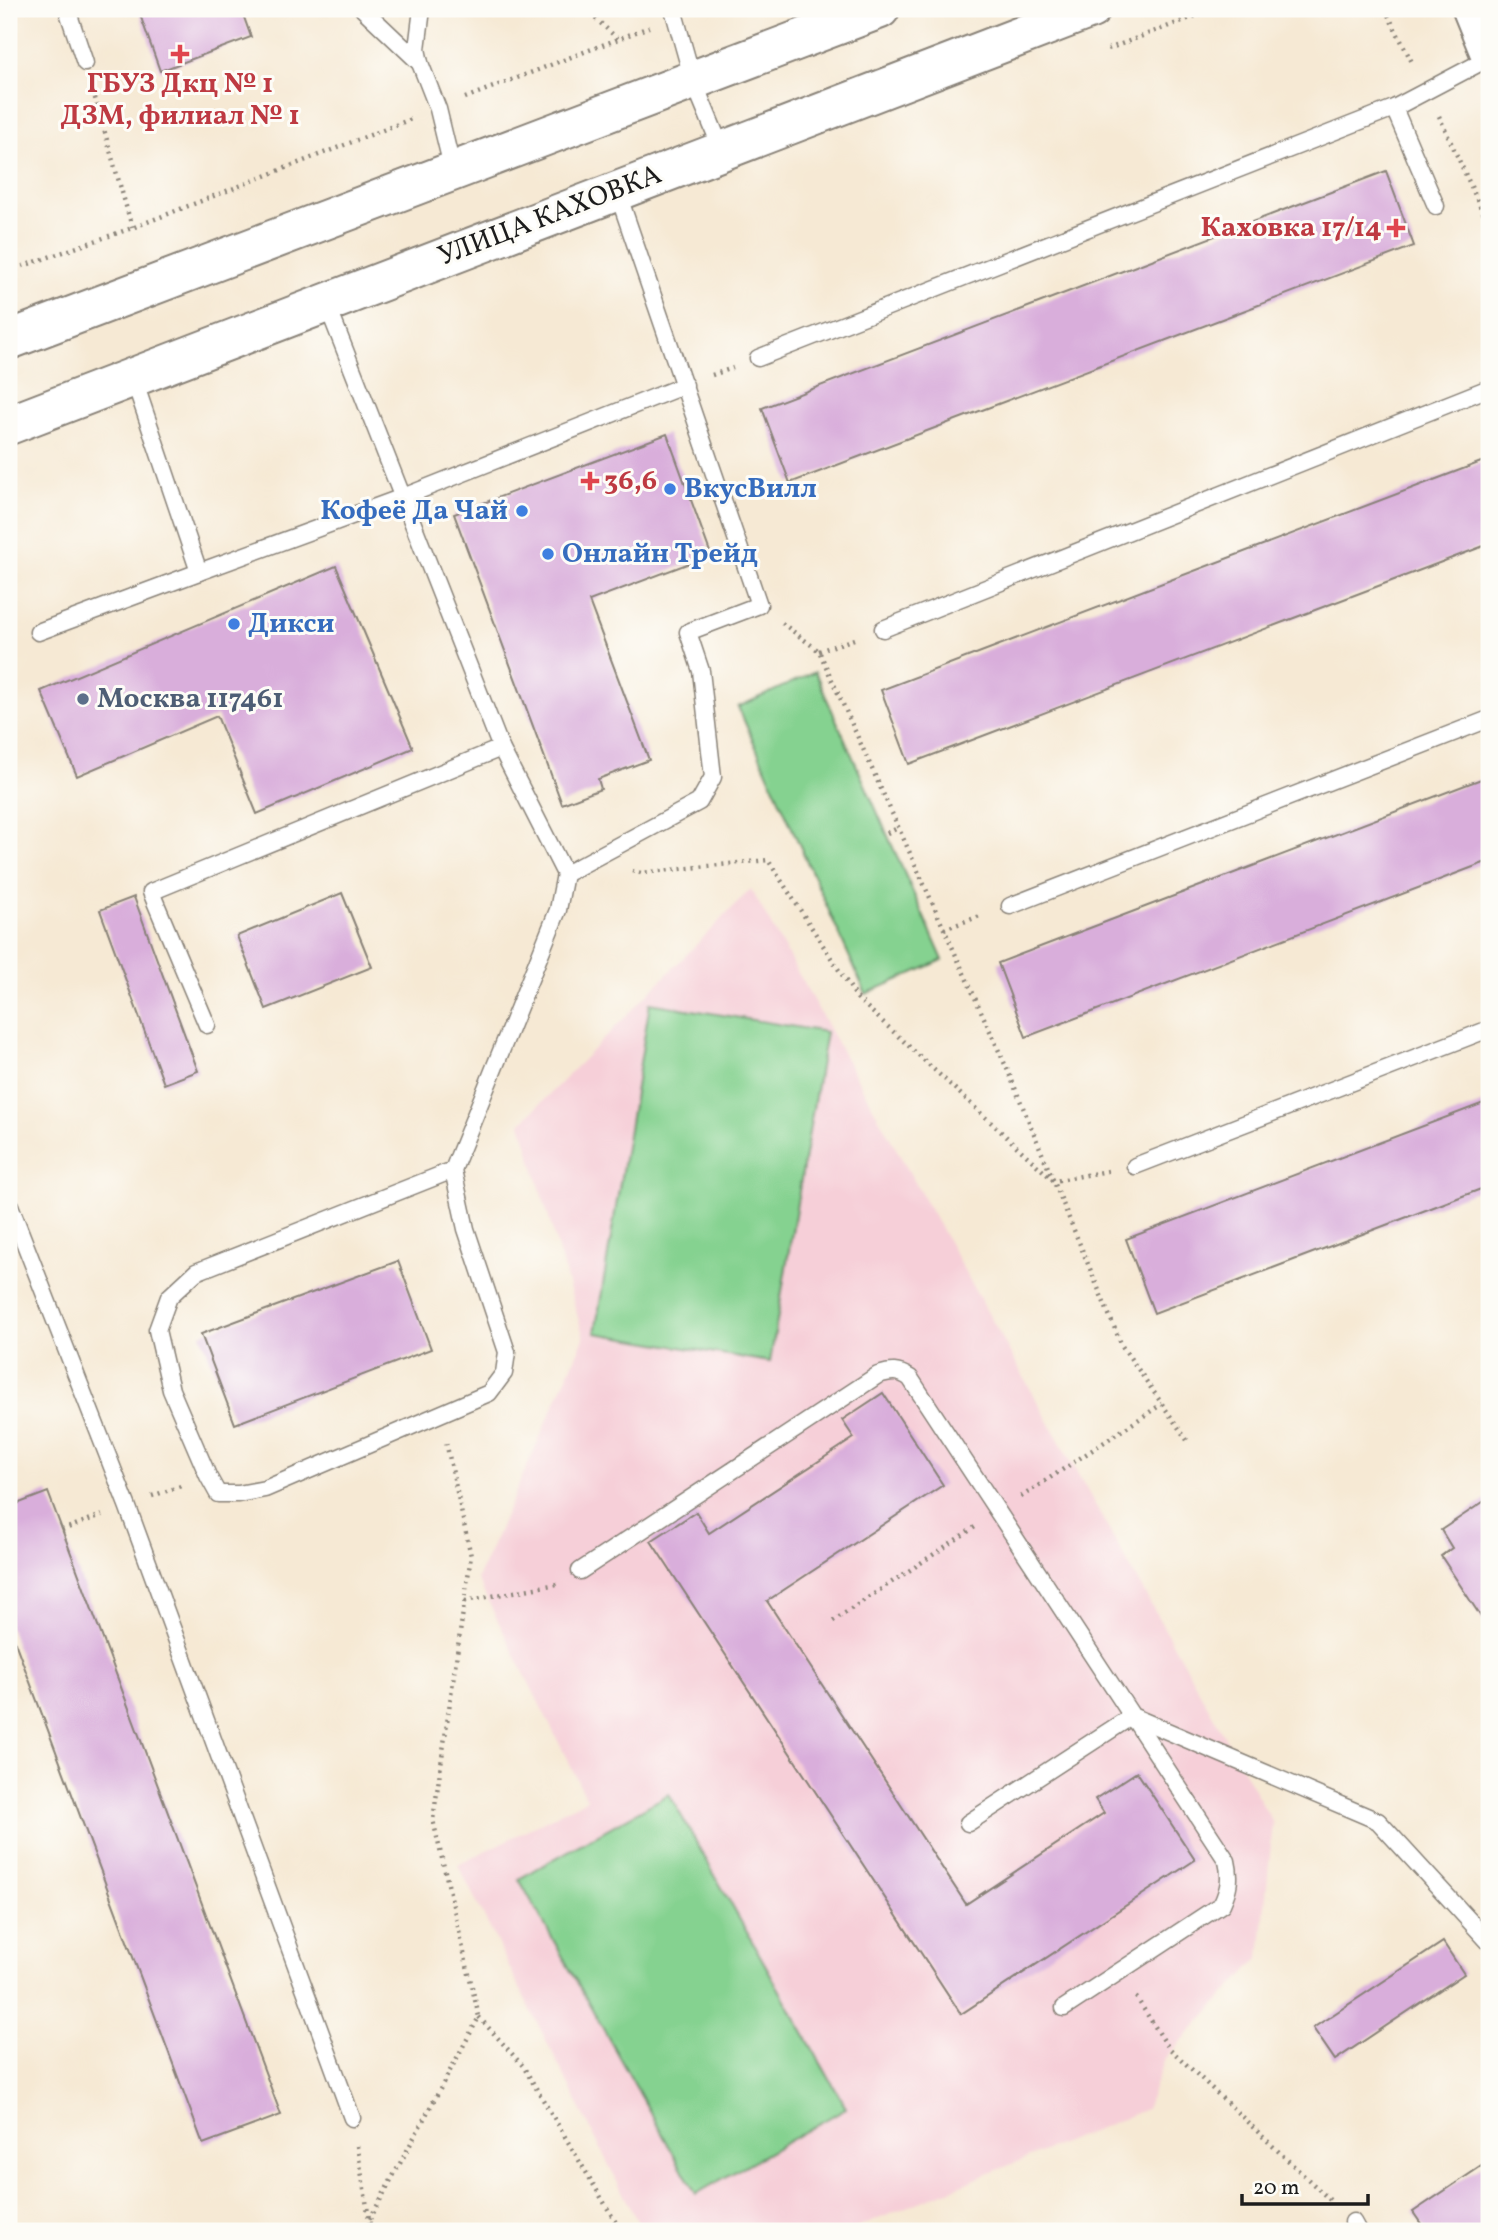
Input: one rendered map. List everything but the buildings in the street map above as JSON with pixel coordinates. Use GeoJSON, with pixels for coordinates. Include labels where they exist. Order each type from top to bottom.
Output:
{"type":"FeatureCollection","features":[{"type":"Feature","properties":{"kind":"main road"},"geometry":{"type":"LineString","coordinates":[[9,340],[880,9]]}},
{"type":"Feature","properties":{"kind":"main road","name":"УЛИЦА КАХОВКА"},"geometry":{"type":"LineString","coordinates":[[9,425],[1091,9]]}},
{"type":"Feature","properties":{"kind":"main road"},"geometry":{"type":"LineString","coordinates":[[1472,9],[1489,51]]}},
{"type":"Feature","properties":{"kind":"lane"},"geometry":{"type":"LineString","coordinates":[[67,9],[85,63]]}},
{"type":"Feature","properties":{"kind":"lane"},"geometry":{"type":"LineString","coordinates":[[363,9],[420,63]]}},
{"type":"Feature","properties":{"kind":"lane"},"geometry":{"type":"LineString","coordinates":[[422,9],[418,49],[420,63],[438,109],[453,171]]}},
{"type":"Feature","properties":{"kind":"lane"},"geometry":{"type":"LineString","coordinates":[[674,12],[693,79],[722,150]]}},
{"type":"Feature","properties":{"kind":"lane"},"geometry":{"type":"LineString","coordinates":[[758,358],[1394,108],[1489,58]]}},
{"type":"Feature","properties":{"kind":"lane"},"geometry":{"type":"LineString","coordinates":[[1394,108],[1436,206]]}},
{"type":"Feature","properties":{"kind":"lane"},"geometry":{"type":"LineString","coordinates":[[565,874],[699,802],[713,777],[701,671],[688,632],[759,605],[617,191]]}},
{"type":"Feature","properties":{"kind":"lane"},"geometry":{"type":"LineString","coordinates":[[326,302],[501,748],[565,874],[558,910],[453,1170],[466,1229],[507,1352],[504,1373],[489,1393],[265,1489],[238,1494],[218,1494],[171,1390],[157,1330],[169,1297],[196,1272],[453,1170]]}},
{"type":"Feature","properties":{"kind":"lane"},"geometry":{"type":"LineString","coordinates":[[133,377],[199,572]]}},
{"type":"Feature","properties":{"kind":"lane"},"geometry":{"type":"LineString","coordinates":[[38,632],[403,497],[685,385]]}},
{"type":"Feature","properties":{"kind":"lane"},"geometry":{"type":"LineString","coordinates":[[883,629],[1489,388]]}},
{"type":"Feature","properties":{"kind":"lane"},"geometry":{"type":"LineString","coordinates":[[1010,906],[1489,719]]}},
{"type":"Feature","properties":{"kind":"lane"},"geometry":{"type":"LineString","coordinates":[[207,1025],[151,892],[501,748]]}},
{"type":"Feature","properties":{"kind":"lane"},"geometry":{"type":"LineString","coordinates":[[1135,1166],[1489,1029]]}},
{"type":"Feature","properties":{"kind":"lane"},"geometry":{"type":"LineString","coordinates":[[9,1203],[127,1505],[352,2118]]}},
{"type":"Feature","properties":{"kind":"lane"},"geometry":{"type":"LineString","coordinates":[[580,1571],[878,1375],[892,1370],[902,1372],[910,1378],[1227,1861],[1229,1890],[1222,1904],[1065,2008]]}},
{"type":"Feature","properties":{"kind":"lane"},"geometry":{"type":"LineString","coordinates":[[968,1823],[1132,1716]]}},
{"type":"Feature","properties":{"kind":"lane"},"geometry":{"type":"LineString","coordinates":[[1132,1716],[1378,1821],[1489,1942]]}},
{"type":"Feature","properties":{"kind":"path"},"geometry":{"type":"LineString","coordinates":[[585,9],[618,39]]}},
{"type":"Feature","properties":{"kind":"path"},"geometry":{"type":"LineString","coordinates":[[9,271],[132,228],[618,39],[674,12]]}},
{"type":"Feature","properties":{"kind":"path"},"geometry":{"type":"LineString","coordinates":[[85,63],[132,228]]}},
{"type":"Feature","properties":{"kind":"path"},"geometry":{"type":"LineString","coordinates":[[685,385],[758,358]]}},
{"type":"Feature","properties":{"kind":"path"},"geometry":{"type":"LineString","coordinates":[[759,605],[819,651],[1009,1071],[1122,1346],[1189,1443]]}},
{"type":"Feature","properties":{"kind":"path"},"geometry":{"type":"LineString","coordinates":[[819,651],[883,629]]}},
{"type":"Feature","properties":{"kind":"path"},"geometry":{"type":"LineString","coordinates":[[887,833],[898,828]]}},
{"type":"Feature","properties":{"kind":"path"},"geometry":{"type":"LineString","coordinates":[[595,858],[640,873],[768,860],[857,998],[1054,1181]]}},
{"type":"Feature","properties":{"kind":"path"},"geometry":{"type":"LineString","coordinates":[[944,929],[1010,906]]}},
{"type":"Feature","properties":{"kind":"path"},"geometry":{"type":"LineString","coordinates":[[1054,1181],[1135,1166]]}},
{"type":"Feature","properties":{"kind":"path"},"geometry":{"type":"LineString","coordinates":[[439,1413],[471,1556],[433,1820],[479,2017],[523,2066],[621,2231]]}},
{"type":"Feature","properties":{"kind":"path"},"geometry":{"type":"LineString","coordinates":[[153,1496],[191,1483]]}},
{"type":"Feature","properties":{"kind":"path"},"geometry":{"type":"LineString","coordinates":[[465,1601],[551,1586],[566,1581],[580,1571]]}},
{"type":"Feature","properties":{"kind":"path"},"geometry":{"type":"LineString","coordinates":[[1119,1972],[1168,2047],[1355,2227]]}},
{"type":"Feature","properties":{"kind":"path"},"geometry":{"type":"LineString","coordinates":[[370,2219],[479,2017]]}},
{"type":"Feature","properties":{"kind":"path"},"geometry":{"type":"LineString","coordinates":[[352,2118],[371,2231]]}},
{"type":"Feature","properties":{"kind":"shaded area"},"geometry":{"type":"Polygon","coordinates":[[[751,889],[1273,1823],[1260,1957],[1165,2059],[1146,2109],[849,2231],[642,2231],[458,1865],[587,1799],[477,1579],[584,1338],[521,1123],[751,889]]]}},
{"type":"Feature","properties":{"kind":"green space"},"geometry":{"type":"Polygon","coordinates":[[[815,672],[943,960],[866,994],[738,707],[815,672]]]}},
{"type":"Feature","properties":{"kind":"green space"},"geometry":{"type":"Polygon","coordinates":[[[650,1003],[826,1032],[770,1362],[595,1333],[650,1003]]]}},
{"type":"Feature","properties":{"kind":"green space"},"geometry":{"type":"Polygon","coordinates":[[[669,1794],[846,2108],[696,2194],[519,1879],[669,1794]]]}},
{"type":"Feature","properties":{"kind":"place","name":"ГБУЗ Дкц № 1 ДЗМ, филиал № 1"},"geometry":{"type":"Point","coordinates":[180,54]}},
{"type":"Feature","properties":{"kind":"place","name":"Каховка 17/14"},"geometry":{"type":"Point","coordinates":[1396,228]}},
{"type":"Feature","properties":{"kind":"place","name":"36,6"},"geometry":{"type":"Point","coordinates":[590,481]}},
{"type":"Feature","properties":{"kind":"place","name":"ВкусВилл"},"geometry":{"type":"Point","coordinates":[670,489]}},
{"type":"Feature","properties":{"kind":"place","name":"Кофеё Да Чай"},"geometry":{"type":"Point","coordinates":[522,511]}},
{"type":"Feature","properties":{"kind":"place","name":"Онлайн Трейд"},"geometry":{"type":"Point","coordinates":[548,554]}},
{"type":"Feature","properties":{"kind":"place","name":"Дикси"},"geometry":{"type":"Point","coordinates":[234,624]}},
{"type":"Feature","properties":{"kind":"place","name":"Москва 117461"},"geometry":{"type":"Point","coordinates":[83,699]}}]}
